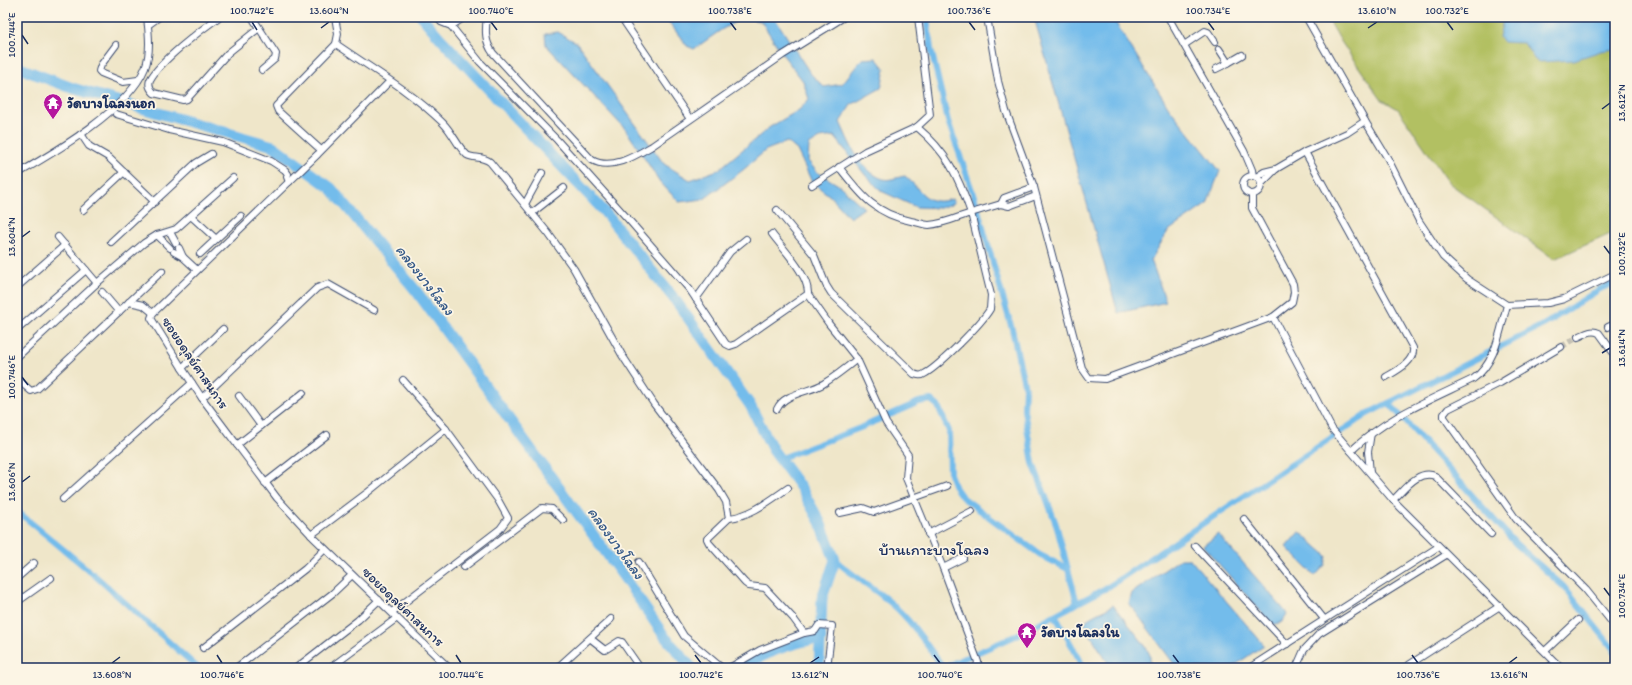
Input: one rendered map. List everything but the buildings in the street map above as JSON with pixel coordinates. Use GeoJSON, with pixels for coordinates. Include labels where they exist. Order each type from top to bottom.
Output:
{"type":"FeatureCollection","features":[{"type":"Feature","properties":{"kind":"street"},"geometry":{"type":"LineString","coordinates":[[17,174],[81,134],[98,121],[133,87],[147,62],[149,50],[147,17]]}},
{"type":"Feature","properties":{"kind":"street"},"geometry":{"type":"LineString","coordinates":[[148,25],[160,17]]}},
{"type":"Feature","properties":{"kind":"street"},"geometry":{"type":"LineString","coordinates":[[219,17],[195,35],[163,65],[150,81],[152,91],[159,95],[184,100],[187,99],[228,53],[259,28]]}},
{"type":"Feature","properties":{"kind":"street"},"geometry":{"type":"LineString","coordinates":[[252,17],[276,54],[276,59],[262,70]]}},
{"type":"Feature","properties":{"kind":"street"},"geometry":{"type":"LineString","coordinates":[[320,152],[278,111],[276,106],[336,44],[338,34],[335,17]]}},
{"type":"Feature","properties":{"kind":"street"},"geometry":{"type":"LineString","coordinates":[[437,17],[441,22],[451,26],[480,62],[557,140],[696,299],[726,344],[730,346],[736,344],[808,294]]}},
{"type":"Feature","properties":{"kind":"street"},"geometry":{"type":"LineString","coordinates":[[451,26],[465,17]]}},
{"type":"Feature","properties":{"kind":"street"},"geometry":{"type":"LineString","coordinates":[[486,17],[485,32],[490,49],[592,160],[599,164],[611,165],[640,153],[652,146],[783,55],[844,17]]}},
{"type":"Feature","properties":{"kind":"street"},"geometry":{"type":"LineString","coordinates":[[621,17],[690,119]]}},
{"type":"Feature","properties":{"kind":"street"},"geometry":{"type":"LineString","coordinates":[[812,185],[839,167],[850,162],[864,151],[916,127],[927,119],[930,112],[918,17]]}},
{"type":"Feature","properties":{"kind":"street"},"geometry":{"type":"LineString","coordinates":[[987,17],[998,81],[1006,111],[1034,187],[1082,368],[1088,378],[1105,379],[1273,317],[1292,302],[1294,292],[1293,284],[1252,208],[1252,194]]}},
{"type":"Feature","properties":{"kind":"street"},"geometry":{"type":"LineString","coordinates":[[1168,17],[1244,151],[1255,176],[1261,184]]}},
{"type":"Feature","properties":{"kind":"street"},"geometry":{"type":"LineString","coordinates":[[1306,17],[1364,121],[1388,159],[1419,221],[1443,258],[1467,279],[1507,305],[1548,303],[1564,299],[1615,274]]}},
{"type":"Feature","properties":{"kind":"street"},"geometry":{"type":"LineString","coordinates":[[1184,45],[1205,31],[1208,32],[1215,42]]}},
{"type":"Feature","properties":{"kind":"street"},"geometry":{"type":"LineString","coordinates":[[336,44],[408,93],[445,124],[467,155],[471,158],[480,157],[490,162],[525,204],[574,269],[622,355],[654,404],[719,490],[726,502],[729,518]]}},
{"type":"Feature","properties":{"kind":"street"},"geometry":{"type":"LineString","coordinates":[[116,45],[101,65],[99,71],[123,82],[138,80]]}},
{"type":"Feature","properties":{"kind":"street"},"geometry":{"type":"LineString","coordinates":[[1219,49],[1228,63]]}},
{"type":"Feature","properties":{"kind":"street"},"geometry":{"type":"LineString","coordinates":[[1216,69],[1242,55]]}},
{"type":"Feature","properties":{"kind":"street","name":"ซอยอดุลย์ศาสนการ"},"geometry":{"type":"LineString","coordinates":[[390,81],[320,152],[154,313],[152,321],[202,398],[265,483],[311,535],[447,667]]}},
{"type":"Feature","properties":{"kind":"street"},"geometry":{"type":"LineString","coordinates":[[116,114],[168,130],[223,142],[271,162],[285,170],[288,174],[287,179],[290,181]]}},
{"type":"Feature","properties":{"kind":"street"},"geometry":{"type":"LineString","coordinates":[[1276,169],[1246,179],[1243,184],[1246,192],[1252,194],[1260,190],[1261,184],[1276,169],[1304,152],[1347,133],[1364,121]]}},
{"type":"Feature","properties":{"kind":"street"},"geometry":{"type":"LineString","coordinates":[[776,210],[814,255],[826,285],[831,293],[914,374],[921,375],[941,362],[990,309],[991,295],[973,212],[942,150],[916,127]]}},
{"type":"Feature","properties":{"kind":"street"},"geometry":{"type":"LineString","coordinates":[[81,134],[89,146],[108,158],[155,202]]}},
{"type":"Feature","properties":{"kind":"street"},"geometry":{"type":"LineString","coordinates":[[1304,152],[1413,348],[1410,359],[1406,364],[1386,377]]}},
{"type":"Feature","properties":{"kind":"street"},"geometry":{"type":"LineString","coordinates":[[110,242],[196,163],[210,154]]}},
{"type":"Feature","properties":{"kind":"street"},"geometry":{"type":"LineString","coordinates":[[839,167],[863,198],[884,213],[929,225],[943,223],[1001,204],[1009,206],[1036,196]]}},
{"type":"Feature","properties":{"kind":"street"},"geometry":{"type":"LineString","coordinates":[[83,210],[124,172]]}},
{"type":"Feature","properties":{"kind":"street"},"geometry":{"type":"LineString","coordinates":[[525,204],[542,173]]}},
{"type":"Feature","properties":{"kind":"street"},"geometry":{"type":"LineString","coordinates":[[17,357],[97,283],[144,243],[157,235],[170,232],[191,216],[233,178]]}},
{"type":"Feature","properties":{"kind":"street"},"geometry":{"type":"LineString","coordinates":[[1001,204],[1004,198],[1034,187]]}},
{"type":"Feature","properties":{"kind":"street"},"geometry":{"type":"LineString","coordinates":[[532,213],[564,188]]}},
{"type":"Feature","properties":{"kind":"street"},"geometry":{"type":"LineString","coordinates":[[191,216],[216,239]]}},
{"type":"Feature","properties":{"kind":"street"},"geometry":{"type":"LineString","coordinates":[[200,254],[241,216]]}},
{"type":"Feature","properties":{"kind":"street"},"geometry":{"type":"LineString","coordinates":[[170,232],[175,248]]}},
{"type":"Feature","properties":{"kind":"street"},"geometry":{"type":"LineString","coordinates":[[772,234],[803,277],[808,288],[808,294],[828,324],[857,359],[869,389],[880,408],[886,423],[908,455],[906,478],[943,568],[977,666]]}},
{"type":"Feature","properties":{"kind":"street"},"geometry":{"type":"LineString","coordinates":[[157,235],[175,248],[197,270]]}},
{"type":"Feature","properties":{"kind":"street"},"geometry":{"type":"LineString","coordinates":[[58,237],[97,283]]}},
{"type":"Feature","properties":{"kind":"street"},"geometry":{"type":"LineString","coordinates":[[696,299],[730,252],[746,238]]}},
{"type":"Feature","properties":{"kind":"street"},"geometry":{"type":"LineString","coordinates":[[17,287],[65,245]]}},
{"type":"Feature","properties":{"kind":"street"},"geometry":{"type":"LineString","coordinates":[[17,330],[86,270]]}},
{"type":"Feature","properties":{"kind":"street"},"geometry":{"type":"LineString","coordinates":[[17,379],[31,392],[37,389],[162,271]]}},
{"type":"Feature","properties":{"kind":"street"},"geometry":{"type":"LineString","coordinates":[[202,398],[317,288],[322,285],[328,284],[374,310]]}},
{"type":"Feature","properties":{"kind":"street"},"geometry":{"type":"LineString","coordinates":[[102,292],[119,312]]}},
{"type":"Feature","properties":{"kind":"street"},"geometry":{"type":"LineString","coordinates":[[129,302],[143,305],[154,313]]}},
{"type":"Feature","properties":{"kind":"street"},"geometry":{"type":"LineString","coordinates":[[1351,451],[1371,433],[1394,417],[1473,379],[1487,367],[1498,337],[1507,305]]}},
{"type":"Feature","properties":{"kind":"street"},"geometry":{"type":"LineString","coordinates":[[1273,317],[1332,429],[1341,441],[1370,472],[1393,500],[1446,555],[1500,606],[1561,668]]}},
{"type":"Feature","properties":{"kind":"street"},"geometry":{"type":"LineString","coordinates":[[1608,327],[1615,324]]}},
{"type":"Feature","properties":{"kind":"street"},"geometry":{"type":"LineString","coordinates":[[182,368],[222,329]]}},
{"type":"Feature","properties":{"kind":"street"},"geometry":{"type":"LineString","coordinates":[[1578,337],[1590,331],[1599,333],[1615,355]]}},
{"type":"Feature","properties":{"kind":"street"},"geometry":{"type":"LineString","coordinates":[[1561,347],[1500,383],[1448,409],[1444,414],[1444,417],[1516,519],[1586,590],[1615,626]]}},
{"type":"Feature","properties":{"kind":"street"},"geometry":{"type":"LineString","coordinates":[[777,409],[782,402],[797,394],[821,385],[837,375],[857,359]]}},
{"type":"Feature","properties":{"kind":"street"},"geometry":{"type":"LineString","coordinates":[[392,612],[500,528],[508,518],[498,500],[446,429],[403,380]]}},
{"type":"Feature","properties":{"kind":"street"},"geometry":{"type":"LineString","coordinates":[[62,499],[192,382]]}},
{"type":"Feature","properties":{"kind":"street"},"geometry":{"type":"LineString","coordinates":[[237,445],[303,393]]}},
{"type":"Feature","properties":{"kind":"street"},"geometry":{"type":"LineString","coordinates":[[239,396],[261,426]]}},
{"type":"Feature","properties":{"kind":"street"},"geometry":{"type":"LineString","coordinates":[[311,535],[367,493],[446,429]]}},
{"type":"Feature","properties":{"kind":"street"},"geometry":{"type":"LineString","coordinates":[[1370,472],[1368,452],[1371,433]]}},
{"type":"Feature","properties":{"kind":"street"},"geometry":{"type":"LineString","coordinates":[[265,483],[327,435]]}},
{"type":"Feature","properties":{"kind":"street"},"geometry":{"type":"LineString","coordinates":[[1393,500],[1411,482],[1422,474],[1435,476],[1491,534]]}},
{"type":"Feature","properties":{"kind":"street"},"geometry":{"type":"LineString","coordinates":[[840,513],[863,508],[874,512],[947,486]]}},
{"type":"Feature","properties":{"kind":"street"},"geometry":{"type":"LineString","coordinates":[[788,488],[754,511],[741,517],[729,518],[707,539],[745,583],[749,586],[765,588],[793,618],[804,633]]}},
{"type":"Feature","properties":{"kind":"street"},"geometry":{"type":"LineString","coordinates":[[464,567],[542,508],[552,509],[563,520]]}},
{"type":"Feature","properties":{"kind":"street"},"geometry":{"type":"LineString","coordinates":[[928,534],[972,511]]}},
{"type":"Feature","properties":{"kind":"street"},"geometry":{"type":"LineString","coordinates":[[1244,519],[1324,619]]}},
{"type":"Feature","properties":{"kind":"street"},"geometry":{"type":"LineString","coordinates":[[1195,546],[1287,644]]}},
{"type":"Feature","properties":{"kind":"street"},"geometry":{"type":"LineString","coordinates":[[1249,668],[1324,619],[1366,594],[1438,546]]}},
{"type":"Feature","properties":{"kind":"street"},"geometry":{"type":"LineString","coordinates":[[203,648],[305,569],[325,549]]}},
{"type":"Feature","properties":{"kind":"street"},"geometry":{"type":"LineString","coordinates":[[1296,668],[1304,650],[1319,634],[1446,555]]}},
{"type":"Feature","properties":{"kind":"street"},"geometry":{"type":"LineString","coordinates":[[943,568],[962,558]]}},
{"type":"Feature","properties":{"kind":"street"},"geometry":{"type":"LineString","coordinates":[[639,562],[684,636],[722,668]]}},
{"type":"Feature","properties":{"kind":"street"},"geometry":{"type":"LineString","coordinates":[[17,578],[34,563]]}},
{"type":"Feature","properties":{"kind":"street"},"geometry":{"type":"LineString","coordinates":[[236,668],[333,593],[352,575]]}},
{"type":"Feature","properties":{"kind":"street"},"geometry":{"type":"LineString","coordinates":[[17,602],[50,578]]}},
{"type":"Feature","properties":{"kind":"street"},"geometry":{"type":"LineString","coordinates":[[296,668],[358,620],[379,600]]}},
{"type":"Feature","properties":{"kind":"street"},"geometry":{"type":"LineString","coordinates":[[1404,668],[1500,606]]}},
{"type":"Feature","properties":{"kind":"street"},"geometry":{"type":"LineString","coordinates":[[330,668],[397,618]]}},
{"type":"Feature","properties":{"kind":"street"},"geometry":{"type":"LineString","coordinates":[[557,668],[591,639],[611,619]]}},
{"type":"Feature","properties":{"kind":"street"},"geometry":{"type":"LineString","coordinates":[[1545,651],[1578,620]]}},
{"type":"Feature","properties":{"kind":"street"},"geometry":{"type":"LineString","coordinates":[[729,668],[760,650],[804,633],[815,631],[819,625],[821,625],[832,626],[827,668]]}},
{"type":"Feature","properties":{"kind":"street"},"geometry":{"type":"LineString","coordinates":[[591,639],[605,650],[621,641],[640,668]]}},
{"type":"Feature","properties":{"kind":"street"},"geometry":{"type":"LineString","coordinates":[[1548,668],[1556,663]]}},
{"type":"Feature","properties":{"kind":"green space"},"geometry":{"type":"Polygon","coordinates":[[[1327,17],[1615,17],[1615,232],[1554,259],[1449,183],[1398,109],[1381,99],[1342,43],[1327,17]]]}},
{"type":"Feature","properties":{"kind":"water"},"geometry":{"type":"Polygon","coordinates":[[[665,17],[774,17],[810,73],[824,87],[842,84],[862,59],[876,58],[885,69],[881,88],[851,105],[840,122],[851,147],[868,170],[875,175],[883,179],[905,176],[930,199],[943,201],[952,199],[954,203],[940,208],[916,207],[881,191],[866,176],[834,136],[820,138],[809,145],[808,161],[817,172],[840,186],[864,208],[850,218],[830,196],[812,182],[797,150],[787,142],[766,150],[743,170],[704,199],[679,202],[660,182],[626,130],[546,45],[545,34],[558,32],[577,43],[664,164],[690,180],[718,170],[770,127],[799,110],[809,99],[803,81],[783,55],[761,21],[742,18],[721,30],[694,49],[687,46],[665,17]]]}},
{"type":"Feature","properties":{"kind":"water"},"geometry":{"type":"Polygon","coordinates":[[[1034,17],[1112,17],[1169,108],[1220,171],[1207,204],[1168,231],[1151,260],[1166,302],[1118,313],[1034,17]]]}},
{"type":"Feature","properties":{"kind":"water"},"geometry":{"type":"Polygon","coordinates":[[[1504,17],[1615,17],[1615,49],[1601,51],[1574,60],[1539,62],[1535,60],[1524,43],[1503,42],[1499,37],[1504,17]]]}},
{"type":"Feature","properties":{"kind":"water"},"geometry":{"type":"Polygon","coordinates":[[[1300,532],[1327,556],[1325,565],[1315,576],[1286,547],[1300,532]]]}},
{"type":"Feature","properties":{"kind":"water"},"geometry":{"type":"Polygon","coordinates":[[[1218,534],[1285,611],[1287,615],[1283,621],[1277,625],[1272,624],[1203,546],[1218,534]]]}},
{"type":"Feature","properties":{"kind":"water"},"geometry":{"type":"Polygon","coordinates":[[[1180,559],[1190,559],[1264,645],[1231,668],[1177,668],[1129,603],[1132,593],[1180,559]]]}},
{"type":"Feature","properties":{"kind":"water"},"geometry":{"type":"Polygon","coordinates":[[[1113,605],[1144,644],[1150,655],[1150,668],[1111,668],[1092,637],[1084,622],[1113,605]]]}},
{"type":"Feature","properties":{"kind":"waterway"},"geometry":{"type":"LineString","coordinates":[[422,17],[440,38],[603,210],[676,301],[750,405],[773,450],[801,488],[820,522],[835,560],[822,598],[819,668]]}},
{"type":"Feature","properties":{"kind":"waterway"},"geometry":{"type":"LineString","coordinates":[[927,17],[931,49],[948,121],[974,196],[1012,329],[1025,388],[1024,410],[1033,463],[1056,524],[1077,603]]}},
{"type":"Feature","properties":{"kind":"waterway","name":"คลองบางโฉลง"},"geometry":{"type":"LineString","coordinates":[[17,67],[72,88],[273,146],[331,188],[417,292],[623,576],[665,637],[692,668]]}},
{"type":"Feature","properties":{"kind":"waterway"},"geometry":{"type":"LineString","coordinates":[[942,668],[1013,637],[1108,587],[1367,414],[1545,324],[1600,289],[1615,282]]}},
{"type":"Feature","properties":{"kind":"waterway"},"geometry":{"type":"LineString","coordinates":[[779,459],[860,428],[919,402],[931,400],[938,406],[949,431],[950,474],[955,487],[962,497],[1042,556],[1068,569]]}},
{"type":"Feature","properties":{"kind":"waterway"},"geometry":{"type":"LineString","coordinates":[[1389,403],[1516,544],[1564,587],[1615,651]]}},
{"type":"Feature","properties":{"kind":"waterway"},"geometry":{"type":"LineString","coordinates":[[17,511],[92,573],[198,668]]}},
{"type":"Feature","properties":{"kind":"waterway"},"geometry":{"type":"LineString","coordinates":[[835,560],[885,598],[899,611],[913,626],[943,667]]}},
{"type":"Feature","properties":{"kind":"waterway"},"geometry":{"type":"LineString","coordinates":[[1055,615],[1084,668]]}},
{"type":"Feature","properties":{"kind":"waterway"},"geometry":{"type":"LineString","coordinates":[[741,668],[780,648],[821,638]]}},
{"type":"Feature","properties":{"kind":"tunnel"},"geometry":{"type":"LineString","coordinates":[[1561,347],[1578,337]]}},
{"type":"Feature","properties":{"kind":"place","name":"วัดบางโฉลงนอก"},"geometry":{"type":"Point","coordinates":[53,120]}},
{"type":"Feature","properties":{"kind":"place","name":"วัดบางโฉลงใน"},"geometry":{"type":"Point","coordinates":[1027,649]}},
{"type":"Feature","properties":{"kind":"district","name":"บ้านเกาะบางโฉลง"},"geometry":{"type":"Point","coordinates":[934,549]}}]}
